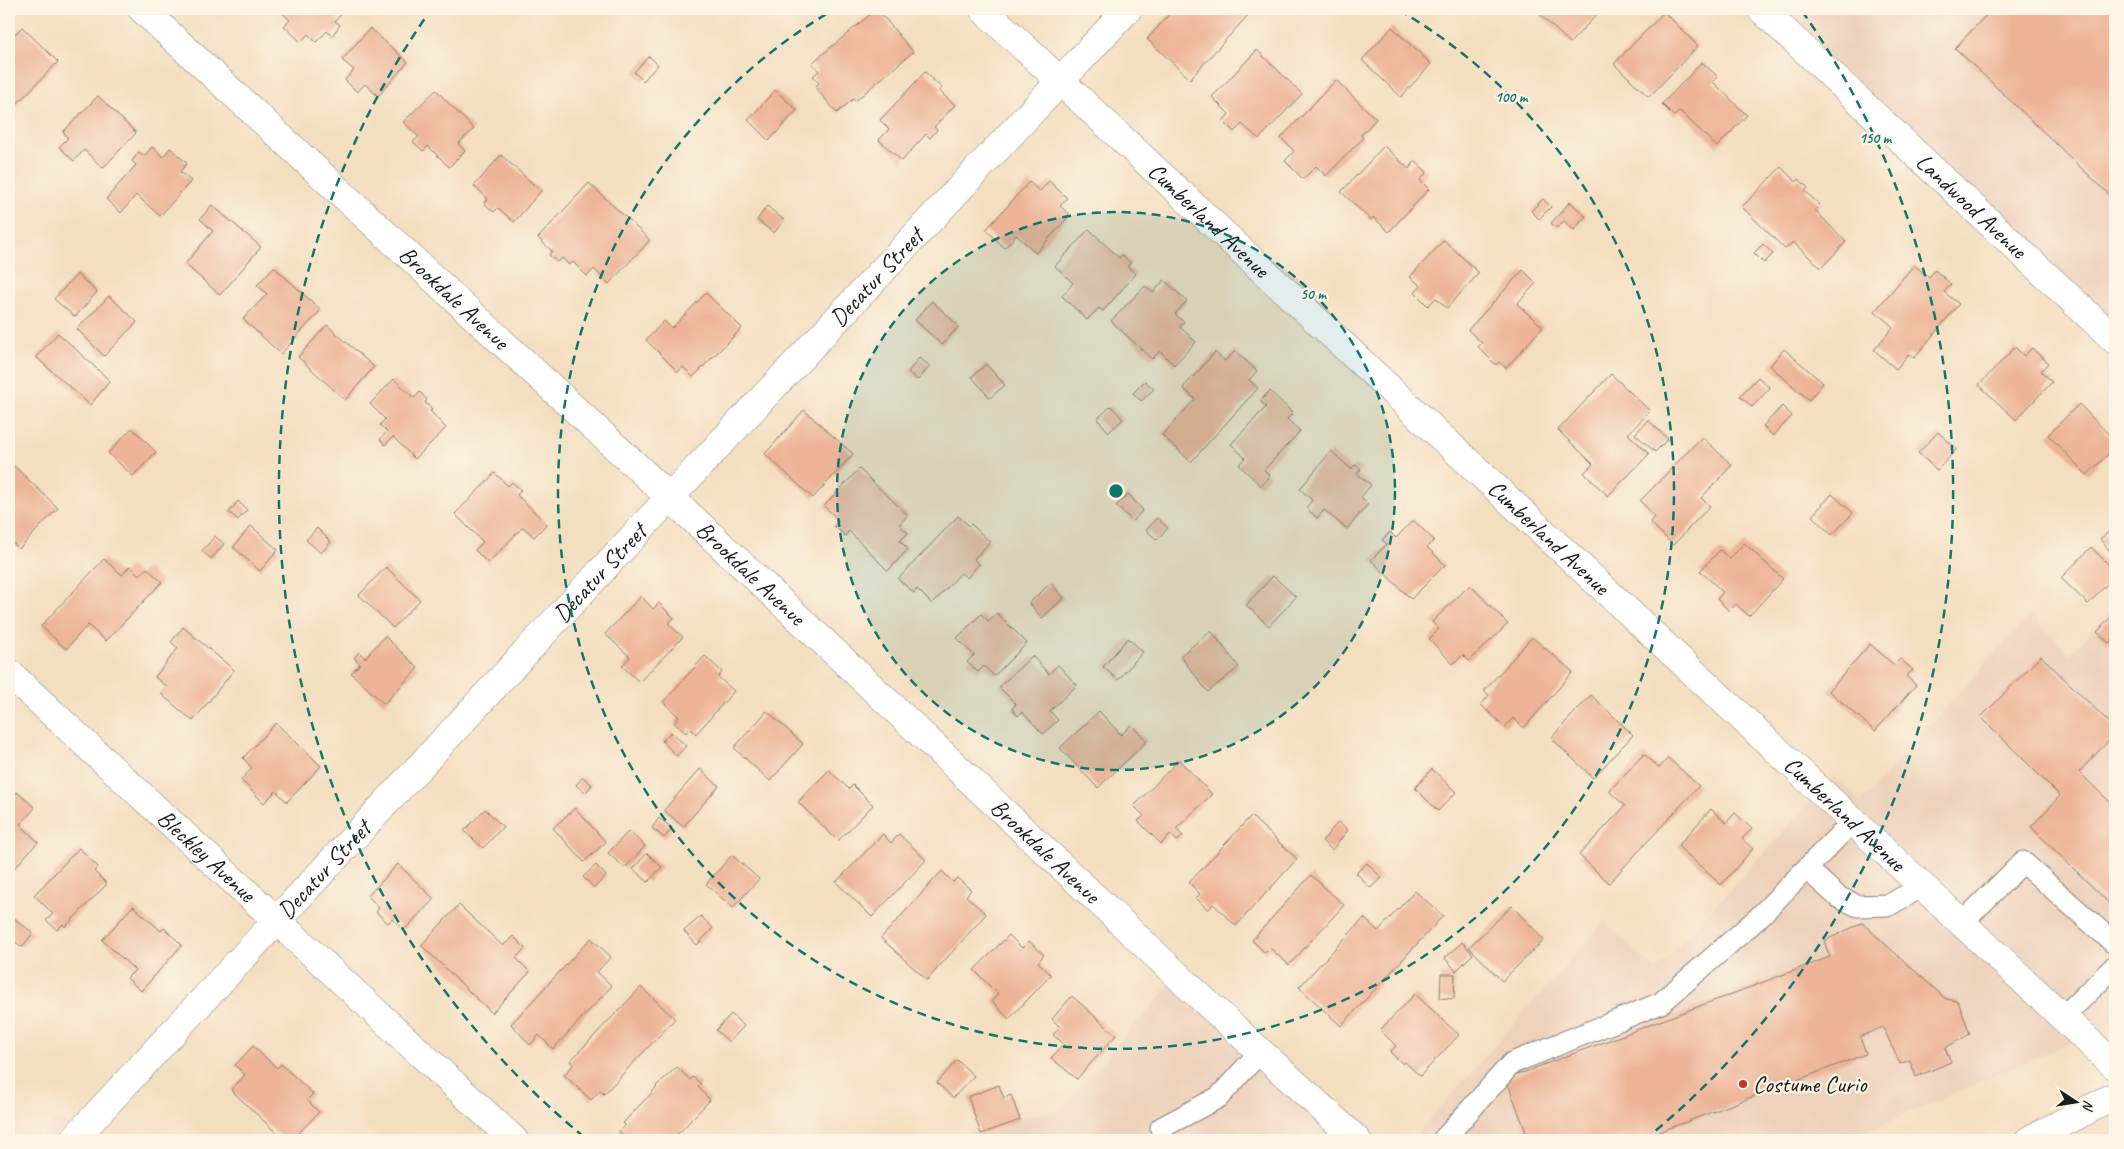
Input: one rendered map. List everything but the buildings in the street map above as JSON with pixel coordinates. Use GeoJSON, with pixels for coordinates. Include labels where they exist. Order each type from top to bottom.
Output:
{"type":"FeatureCollection","features":[{"type":"Feature","properties":{"kind":"street","name":"Brookdale Avenue"},"geometry":{"type":"LineString","coordinates":[[142,9],[670,497],[1260,1052],[1357,1140]]}},
{"type":"Feature","properties":{"kind":"street","name":"Cumberland Avenue"},"geometry":{"type":"LineString","coordinates":[[983,9],[2115,1066]]}},
{"type":"Feature","properties":{"kind":"street","name":"Decatur Street"},"geometry":{"type":"LineString","coordinates":[[74,1140],[670,497],[1128,9]]}},
{"type":"Feature","properties":{"kind":"street","name":"Landwood Avenue"},"geometry":{"type":"LineString","coordinates":[[1761,9],[2115,340]]}},
{"type":"Feature","properties":{"kind":"street","name":"Bleckley Avenue"},"geometry":{"type":"LineString","coordinates":[[9,673],[514,1140]]}},
{"type":"Feature","properties":{"kind":"street"},"geometry":{"type":"LineString","coordinates":[[2029,1140],[2115,1096]]}},
{"type":"Feature","properties":{"kind":"lane"},"geometry":{"type":"LineString","coordinates":[[1443,1140],[1512,1063],[1661,1003],[1758,919],[1853,821]]}},
{"type":"Feature","properties":{"kind":"lane"},"geometry":{"type":"LineString","coordinates":[[1962,923],[2024,862],[2115,944]]}},
{"type":"Feature","properties":{"kind":"lane"},"geometry":{"type":"LineString","coordinates":[[1807,869],[1838,897],[1858,906],[1889,905],[1923,886]]}},
{"type":"Feature","properties":{"kind":"lane"},"geometry":{"type":"LineString","coordinates":[[2063,1017],[2115,966]]}},
{"type":"Feature","properties":{"kind":"lane"},"geometry":{"type":"LineString","coordinates":[[1164,1140],[1161,1128],[1219,1097],[1260,1052]]}},
{"type":"Feature","properties":{"kind":"shaded area"},"geometry":{"type":"Polygon","coordinates":[[[1771,9],[2115,9],[2115,333],[1771,9]]]}},
{"type":"Feature","properties":{"kind":"shaded area"},"geometry":{"type":"Polygon","coordinates":[[[2115,606],[2115,1020],[2096,1031],[1847,1140],[1411,1140],[1604,922],[1656,970],[1834,777],[1861,802],[2030,614],[2070,654],[2115,606]]]}},
{"type":"Feature","properties":{"kind":"shaded area"},"geometry":{"type":"Polygon","coordinates":[[[1182,971],[1374,1140],[941,1140],[1061,1109],[1182,971]]]}},
{"type":"Feature","properties":{"kind":"shaded area"},"geometry":{"type":"Polygon","coordinates":[[[58,1117],[83,1140],[37,1140],[58,1117]]]}},
{"type":"Feature","properties":{"kind":"place","name":"Costume Curio"},"geometry":{"type":"Point","coordinates":[1743,1084]}}]}
